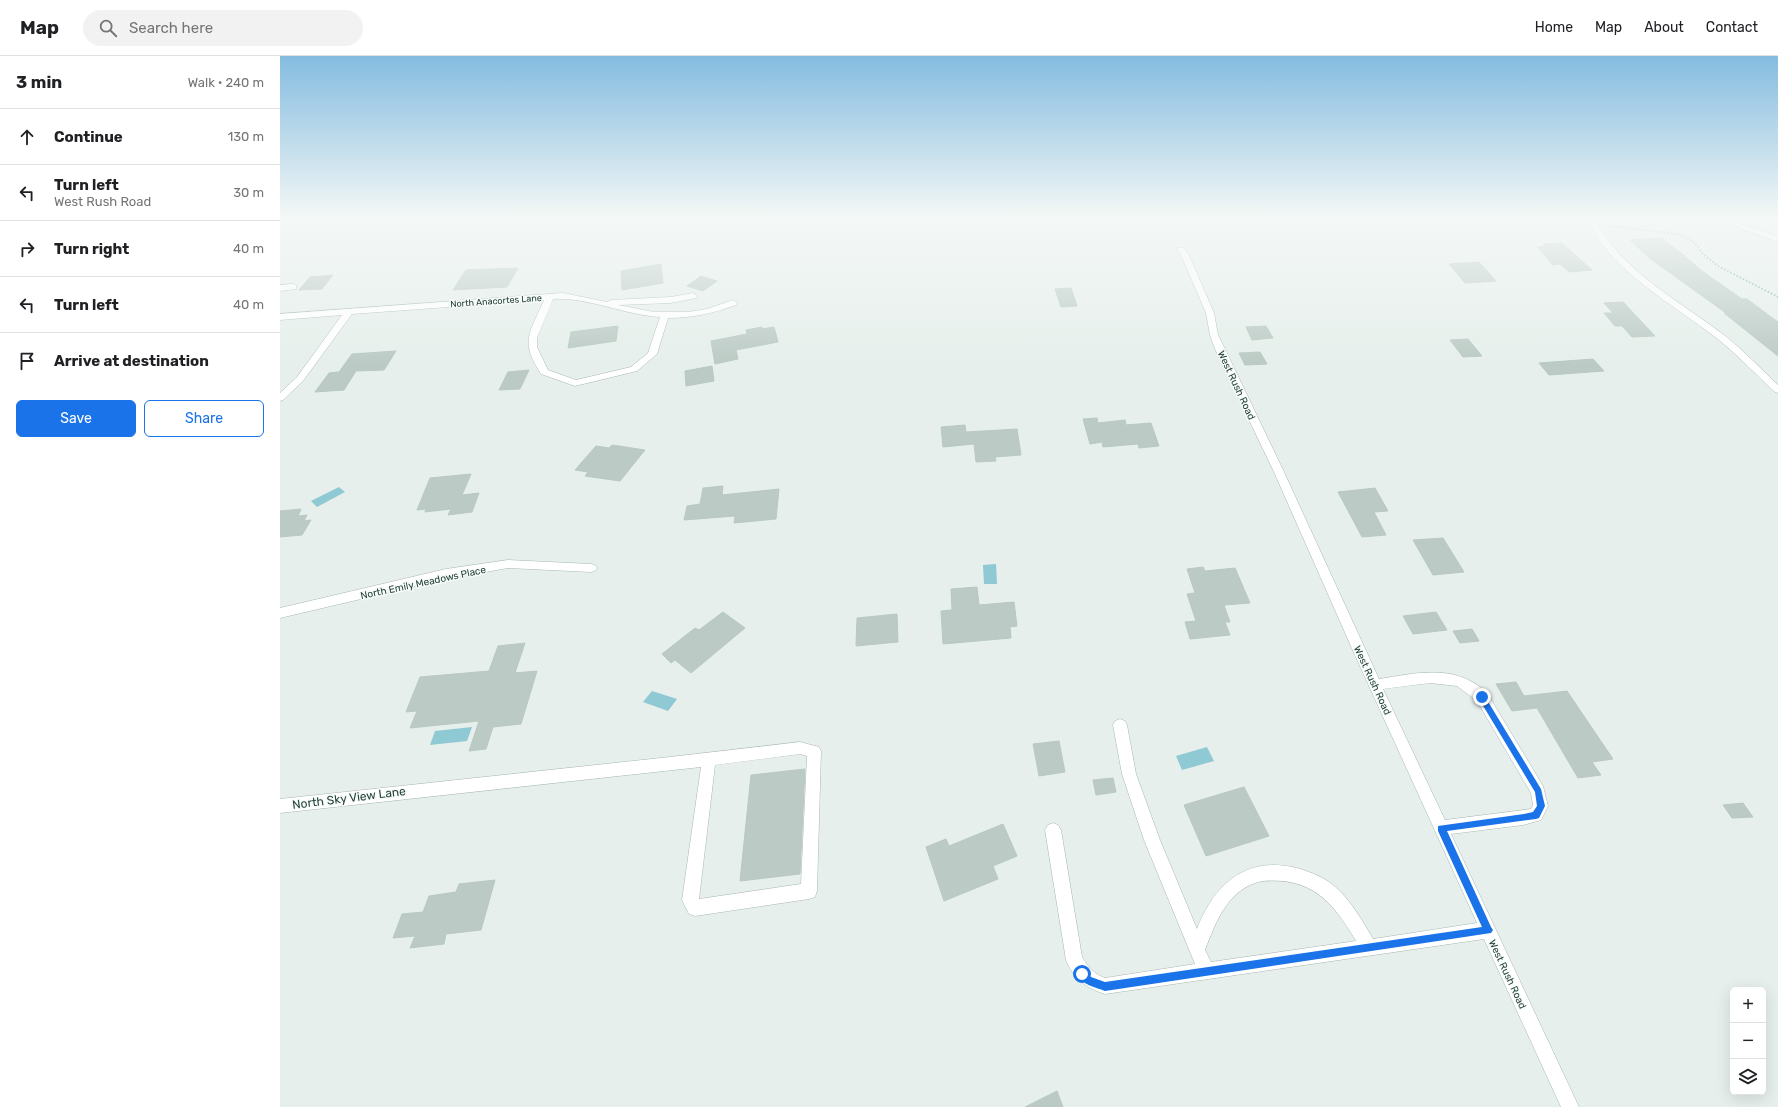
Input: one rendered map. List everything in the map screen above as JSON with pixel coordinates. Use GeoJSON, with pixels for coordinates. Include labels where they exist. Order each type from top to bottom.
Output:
{"type":"FeatureCollection","features":[{"type":"Feature","properties":{"kind":"street","name":"West Rush Road"},"geometry":{"type":"LineString","coordinates":[[1189,267],[1210,313],[1214,335],[1220,349],[1279,472],[1375,685],[1570,1107]]}},
{"type":"Feature","properties":{"kind":"street"},"geometry":{"type":"LineString","coordinates":[[1629,267],[1723,339],[1778,390]]}},
{"type":"Feature","properties":{"kind":"street"},"geometry":{"type":"LineString","coordinates":[[280,288],[293,287]]}},
{"type":"Feature","properties":{"kind":"street"},"geometry":{"type":"LineString","coordinates":[[602,304],[671,300],[693,296]]}},
{"type":"Feature","properties":{"kind":"street"},"geometry":{"type":"LineString","coordinates":[[550,297],[532,338],[532,347],[544,372],[575,383],[634,369],[652,354],[665,314]]}},
{"type":"Feature","properties":{"kind":"street","name":"North Anacortes Lane"},"geometry":{"type":"LineString","coordinates":[[280,317],[550,297],[576,297],[626,310],[665,314],[695,314],[733,303]]}},
{"type":"Feature","properties":{"kind":"street"},"geometry":{"type":"LineString","coordinates":[[280,398],[300,379],[349,312]]}},
{"type":"Feature","properties":{"kind":"street","name":"North Emily Meadows Place"},"geometry":{"type":"LineString","coordinates":[[280,613],[446,574],[508,564],[591,568]]}},
{"type":"Feature","properties":{"kind":"street"},"geometry":{"type":"LineString","coordinates":[[1375,685],[1439,678],[1458,680],[1472,687],[1482,697],[1538,791],[1541,806],[1536,815],[1441,828]]}},
{"type":"Feature","properties":{"kind":"street"},"geometry":{"type":"LineString","coordinates":[[1120,725],[1129,774],[1149,833],[1206,971]]}},
{"type":"Feature","properties":{"kind":"street","name":"North Sky View Lane"},"geometry":{"type":"LineString","coordinates":[[280,806],[417,789],[709,760],[800,748],[814,751],[809,891],[694,908],[690,900],[709,760]]}},
{"type":"Feature","properties":{"kind":"street"},"geometry":{"type":"LineString","coordinates":[[1053,830],[1074,960],[1082,974],[1088,980],[1105,986],[1488,930]]}},
{"type":"Feature","properties":{"kind":"street"},"geometry":{"type":"LineString","coordinates":[[1197,950],[1210,916],[1222,898],[1240,884],[1254,876],[1278,872],[1300,876],[1320,885],[1336,900],[1351,919],[1369,947]]}},
{"type":"Feature","properties":{"kind":"path"},"geometry":{"type":"LineString","coordinates":[[1720,267],[1778,297]]}},
{"type":"Feature","properties":{"kind":"water"},"geometry":{"type":"Polygon","coordinates":[[[339,487],[345,492],[317,507],[311,501],[339,487]]]}},
{"type":"Feature","properties":{"kind":"water"},"geometry":{"type":"Polygon","coordinates":[[[996,564],[997,584],[984,584],[983,565],[996,564]]]}},
{"type":"Feature","properties":{"kind":"water"},"geometry":{"type":"Polygon","coordinates":[[[652,691],[677,699],[668,711],[643,702],[652,691]]]}},
{"type":"Feature","properties":{"kind":"water"},"geometry":{"type":"Polygon","coordinates":[[[472,727],[467,741],[430,745],[435,731],[472,727]]]}},
{"type":"Feature","properties":{"kind":"water"},"geometry":{"type":"Polygon","coordinates":[[[1207,747],[1214,761],[1182,770],[1176,756],[1207,747]]]}},
{"type":"Feature","properties":{"kind":"building"},"geometry":{"type":"Polygon","coordinates":[[[644,267],[661,267],[663,283],[622,290],[621,271],[644,267]]]}},
{"type":"Feature","properties":{"kind":"building"},"geometry":{"type":"Polygon","coordinates":[[[1452,267],[1484,267],[1496,281],[1465,283],[1452,267]]]}},
{"type":"Feature","properties":{"kind":"building"},"geometry":{"type":"Polygon","coordinates":[[[1563,267],[1589,267],[1592,270],[1569,272],[1563,267]]]}},
{"type":"Feature","properties":{"kind":"building"},"geometry":{"type":"Polygon","coordinates":[[[1662,267],[1697,267],[1742,299],[1747,299],[1778,322],[1778,356],[1724,313],[1726,313],[1662,267]]]}},
{"type":"Feature","properties":{"kind":"building"},"geometry":{"type":"Polygon","coordinates":[[[518,268],[507,287],[453,290],[466,270],[518,268]]]}},
{"type":"Feature","properties":{"kind":"building"},"geometry":{"type":"Polygon","coordinates":[[[333,275],[322,289],[299,290],[310,277],[333,275]]]}},
{"type":"Feature","properties":{"kind":"building"},"geometry":{"type":"Polygon","coordinates":[[[701,276],[717,281],[703,291],[687,286],[701,276]]]}},
{"type":"Feature","properties":{"kind":"building"},"geometry":{"type":"Polygon","coordinates":[[[1071,288],[1077,306],[1061,307],[1055,289],[1071,288]]]}},
{"type":"Feature","properties":{"kind":"building"},"geometry":{"type":"Polygon","coordinates":[[[1623,302],[1655,336],[1632,337],[1622,326],[1615,326],[1604,313],[1613,313],[1604,303],[1623,302]]]}},
{"type":"Feature","properties":{"kind":"building"},"geometry":{"type":"Polygon","coordinates":[[[618,326],[616,341],[568,348],[571,332],[618,326]]]}},
{"type":"Feature","properties":{"kind":"building"},"geometry":{"type":"Polygon","coordinates":[[[1266,326],[1273,338],[1252,340],[1246,327],[1266,326]]]}},
{"type":"Feature","properties":{"kind":"building"},"geometry":{"type":"Polygon","coordinates":[[[762,327],[762,329],[774,327],[778,342],[736,350],[738,359],[715,364],[711,341],[747,334],[746,330],[762,327]]]}},
{"type":"Feature","properties":{"kind":"building"},"geometry":{"type":"Polygon","coordinates":[[[1468,339],[1482,356],[1463,357],[1450,340],[1468,339]]]}},
{"type":"Feature","properties":{"kind":"building"},"geometry":{"type":"Polygon","coordinates":[[[396,351],[384,370],[356,371],[344,390],[315,392],[329,373],[339,372],[352,354],[396,351]]]}},
{"type":"Feature","properties":{"kind":"building"},"geometry":{"type":"Polygon","coordinates":[[[1260,352],[1267,364],[1245,365],[1239,353],[1260,352]]]}},
{"type":"Feature","properties":{"kind":"building"},"geometry":{"type":"Polygon","coordinates":[[[1593,359],[1604,371],[1549,375],[1539,363],[1593,359]]]}},
{"type":"Feature","properties":{"kind":"building"},"geometry":{"type":"Polygon","coordinates":[[[712,366],[714,381],[686,386],[685,371],[712,366]]]}},
{"type":"Feature","properties":{"kind":"building"},"geometry":{"type":"Polygon","coordinates":[[[529,370],[520,389],[499,390],[508,372],[529,370]]]}},
{"type":"Feature","properties":{"kind":"building"},"geometry":{"type":"Polygon","coordinates":[[[1097,418],[1098,423],[1125,420],[1126,425],[1151,423],[1159,446],[1139,448],[1138,444],[1103,447],[1102,442],[1090,444],[1083,419],[1097,418]]]}},
{"type":"Feature","properties":{"kind":"building"},"geometry":{"type":"Polygon","coordinates":[[[965,425],[966,432],[1017,429],[1021,455],[995,457],[996,461],[976,462],[974,444],[943,447],[941,427],[965,425]]]}},
{"type":"Feature","properties":{"kind":"building"},"geometry":{"type":"Polygon","coordinates":[[[612,445],[645,450],[620,481],[585,476],[588,472],[575,470],[596,446],[609,448],[612,445]]]}},
{"type":"Feature","properties":{"kind":"building"},"geometry":{"type":"Polygon","coordinates":[[[471,474],[462,495],[479,493],[472,512],[448,515],[451,509],[425,512],[426,509],[417,510],[430,478],[471,474]]]}},
{"type":"Feature","properties":{"kind":"building"},"geometry":{"type":"Polygon","coordinates":[[[723,486],[722,495],[779,489],[776,519],[734,523],[735,516],[684,520],[687,506],[700,504],[703,488],[723,486]]]}},
{"type":"Feature","properties":{"kind":"building"},"geometry":{"type":"Polygon","coordinates":[[[1375,488],[1388,511],[1374,512],[1386,535],[1362,537],[1338,492],[1375,488]]]}},
{"type":"Feature","properties":{"kind":"building"},"geometry":{"type":"Polygon","coordinates":[[[301,509],[298,516],[307,515],[304,521],[311,520],[302,535],[280,537],[280,511],[301,509]]]}},
{"type":"Feature","properties":{"kind":"building"},"geometry":{"type":"Polygon","coordinates":[[[1443,538],[1464,572],[1433,575],[1413,540],[1443,538]]]}},
{"type":"Feature","properties":{"kind":"building"},"geometry":{"type":"Polygon","coordinates":[[[1203,567],[1205,571],[1235,568],[1250,603],[1224,605],[1230,622],[1225,622],[1230,635],[1190,639],[1185,622],[1196,621],[1187,594],[1195,593],[1187,569],[1203,567]]]}},
{"type":"Feature","properties":{"kind":"building"},"geometry":{"type":"Polygon","coordinates":[[[977,587],[979,605],[1014,602],[1017,626],[1010,627],[1011,638],[943,644],[941,611],[952,610],[951,589],[977,587]]]}},
{"type":"Feature","properties":{"kind":"building"},"geometry":{"type":"Polygon","coordinates":[[[723,612],[745,628],[691,673],[675,660],[671,663],[662,654],[695,628],[699,630],[723,612]]]}},
{"type":"Feature","properties":{"kind":"building"},"geometry":{"type":"Polygon","coordinates":[[[1436,612],[1447,630],[1413,634],[1403,616],[1436,612]]]}},
{"type":"Feature","properties":{"kind":"building"},"geometry":{"type":"Polygon","coordinates":[[[897,614],[898,642],[856,646],[857,618],[897,614]]]}},
{"type":"Feature","properties":{"kind":"building"},"geometry":{"type":"Polygon","coordinates":[[[1472,629],[1479,641],[1460,643],[1453,631],[1472,629]]]}},
{"type":"Feature","properties":{"kind":"building"},"geometry":{"type":"Polygon","coordinates":[[[525,643],[515,673],[537,671],[521,724],[493,727],[486,749],[469,751],[479,721],[410,728],[417,711],[406,712],[420,677],[489,671],[498,646],[525,643]]]}},
{"type":"Feature","properties":{"kind":"building"},"geometry":{"type":"Polygon","coordinates":[[[1516,682],[1524,696],[1567,691],[1613,759],[1592,762],[1601,775],[1578,778],[1537,708],[1512,711],[1496,684],[1516,682]]]}},
{"type":"Feature","properties":{"kind":"building"},"geometry":{"type":"Polygon","coordinates":[[[1059,741],[1065,772],[1039,776],[1033,744],[1059,741]]]}},
{"type":"Feature","properties":{"kind":"building"},"geometry":{"type":"Polygon","coordinates":[[[805,769],[800,874],[740,881],[751,775],[805,769]]]}},
{"type":"Feature","properties":{"kind":"building"},"geometry":{"type":"Polygon","coordinates":[[[1113,778],[1116,792],[1096,795],[1093,780],[1113,778]]]}},
{"type":"Feature","properties":{"kind":"building"},"geometry":{"type":"Polygon","coordinates":[[[1244,787],[1269,836],[1206,856],[1184,805],[1244,787]]]}},
{"type":"Feature","properties":{"kind":"building"},"geometry":{"type":"Polygon","coordinates":[[[1743,803],[1753,817],[1732,818],[1723,805],[1743,803]]]}},
{"type":"Feature","properties":{"kind":"building"},"geometry":{"type":"Polygon","coordinates":[[[1003,824],[1017,856],[993,866],[998,879],[944,901],[926,847],[946,839],[949,846],[1003,824]]]}},
{"type":"Feature","properties":{"kind":"building"},"geometry":{"type":"Polygon","coordinates":[[[495,880],[481,930],[446,934],[444,944],[410,948],[415,936],[393,938],[402,914],[423,912],[429,896],[456,892],[459,884],[495,880]]]}},
{"type":"Feature","properties":{"kind":"building"},"geometry":{"type":"Polygon","coordinates":[[[1057,1091],[1063,1107],[1025,1107],[1057,1091]]]}},
{"type":"Feature","properties":{"kind":"route"},"geometry":{"type":"LineString","coordinates":[[1082,974],[1088,980],[1105,986],[1488,930],[1441,828],[1524,818],[1536,815],[1541,806],[1538,791],[1482,697]]}}]}
